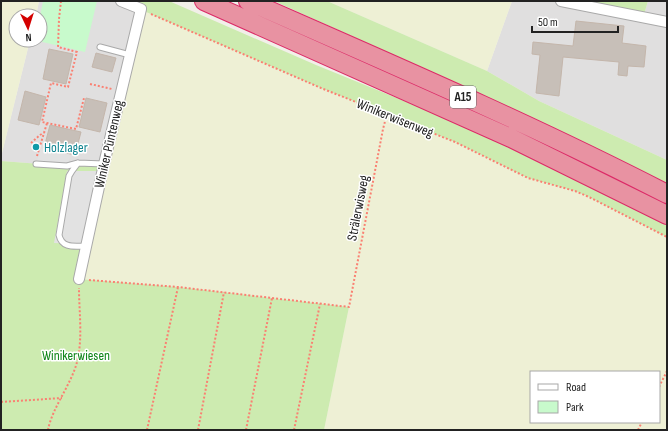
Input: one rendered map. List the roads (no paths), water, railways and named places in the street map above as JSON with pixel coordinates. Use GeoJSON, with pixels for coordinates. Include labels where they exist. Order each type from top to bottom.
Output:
{"type":"FeatureCollection","features":[{"type":"Feature","properties":{"kind":"highway","name":"A15"},"geometry":{"type":"LineString","coordinates":[[204,1],[511,138],[667,215]]}},
{"type":"Feature","properties":{"kind":"highway","name":"A15"},"geometry":{"type":"LineString","coordinates":[[248,1],[386,61],[519,122],[667,194]]}},
{"type":"Feature","properties":{"kind":"street","name":"Winiker Püntenweg"},"geometry":{"type":"LineString","coordinates":[[79,279],[104,164],[141,9],[122,1]]}},
{"type":"Feature","properties":{"kind":"street"},"geometry":{"type":"LineString","coordinates":[[561,1],[667,22]]}},
{"type":"Feature","properties":{"kind":"lane"},"geometry":{"type":"LineString","coordinates":[[100,47],[130,55]]}},
{"type":"Feature","properties":{"kind":"lane"},"geometry":{"type":"LineString","coordinates":[[36,164],[67,166],[78,163],[104,164]]}},
{"type":"Feature","properties":{"kind":"lane"},"geometry":{"type":"LineString","coordinates":[[78,163],[69,176],[59,236],[60,240],[66,245],[87,246]]}},
{"type":"Feature","properties":{"kind":"place","name":"Holzlager"},"geometry":{"type":"Point","coordinates":[36,147]}},
{"type":"Feature","properties":{"kind":"park label","name":"Winikerwiesen"},"geometry":{"type":"Point","coordinates":[76,355]}}]}
